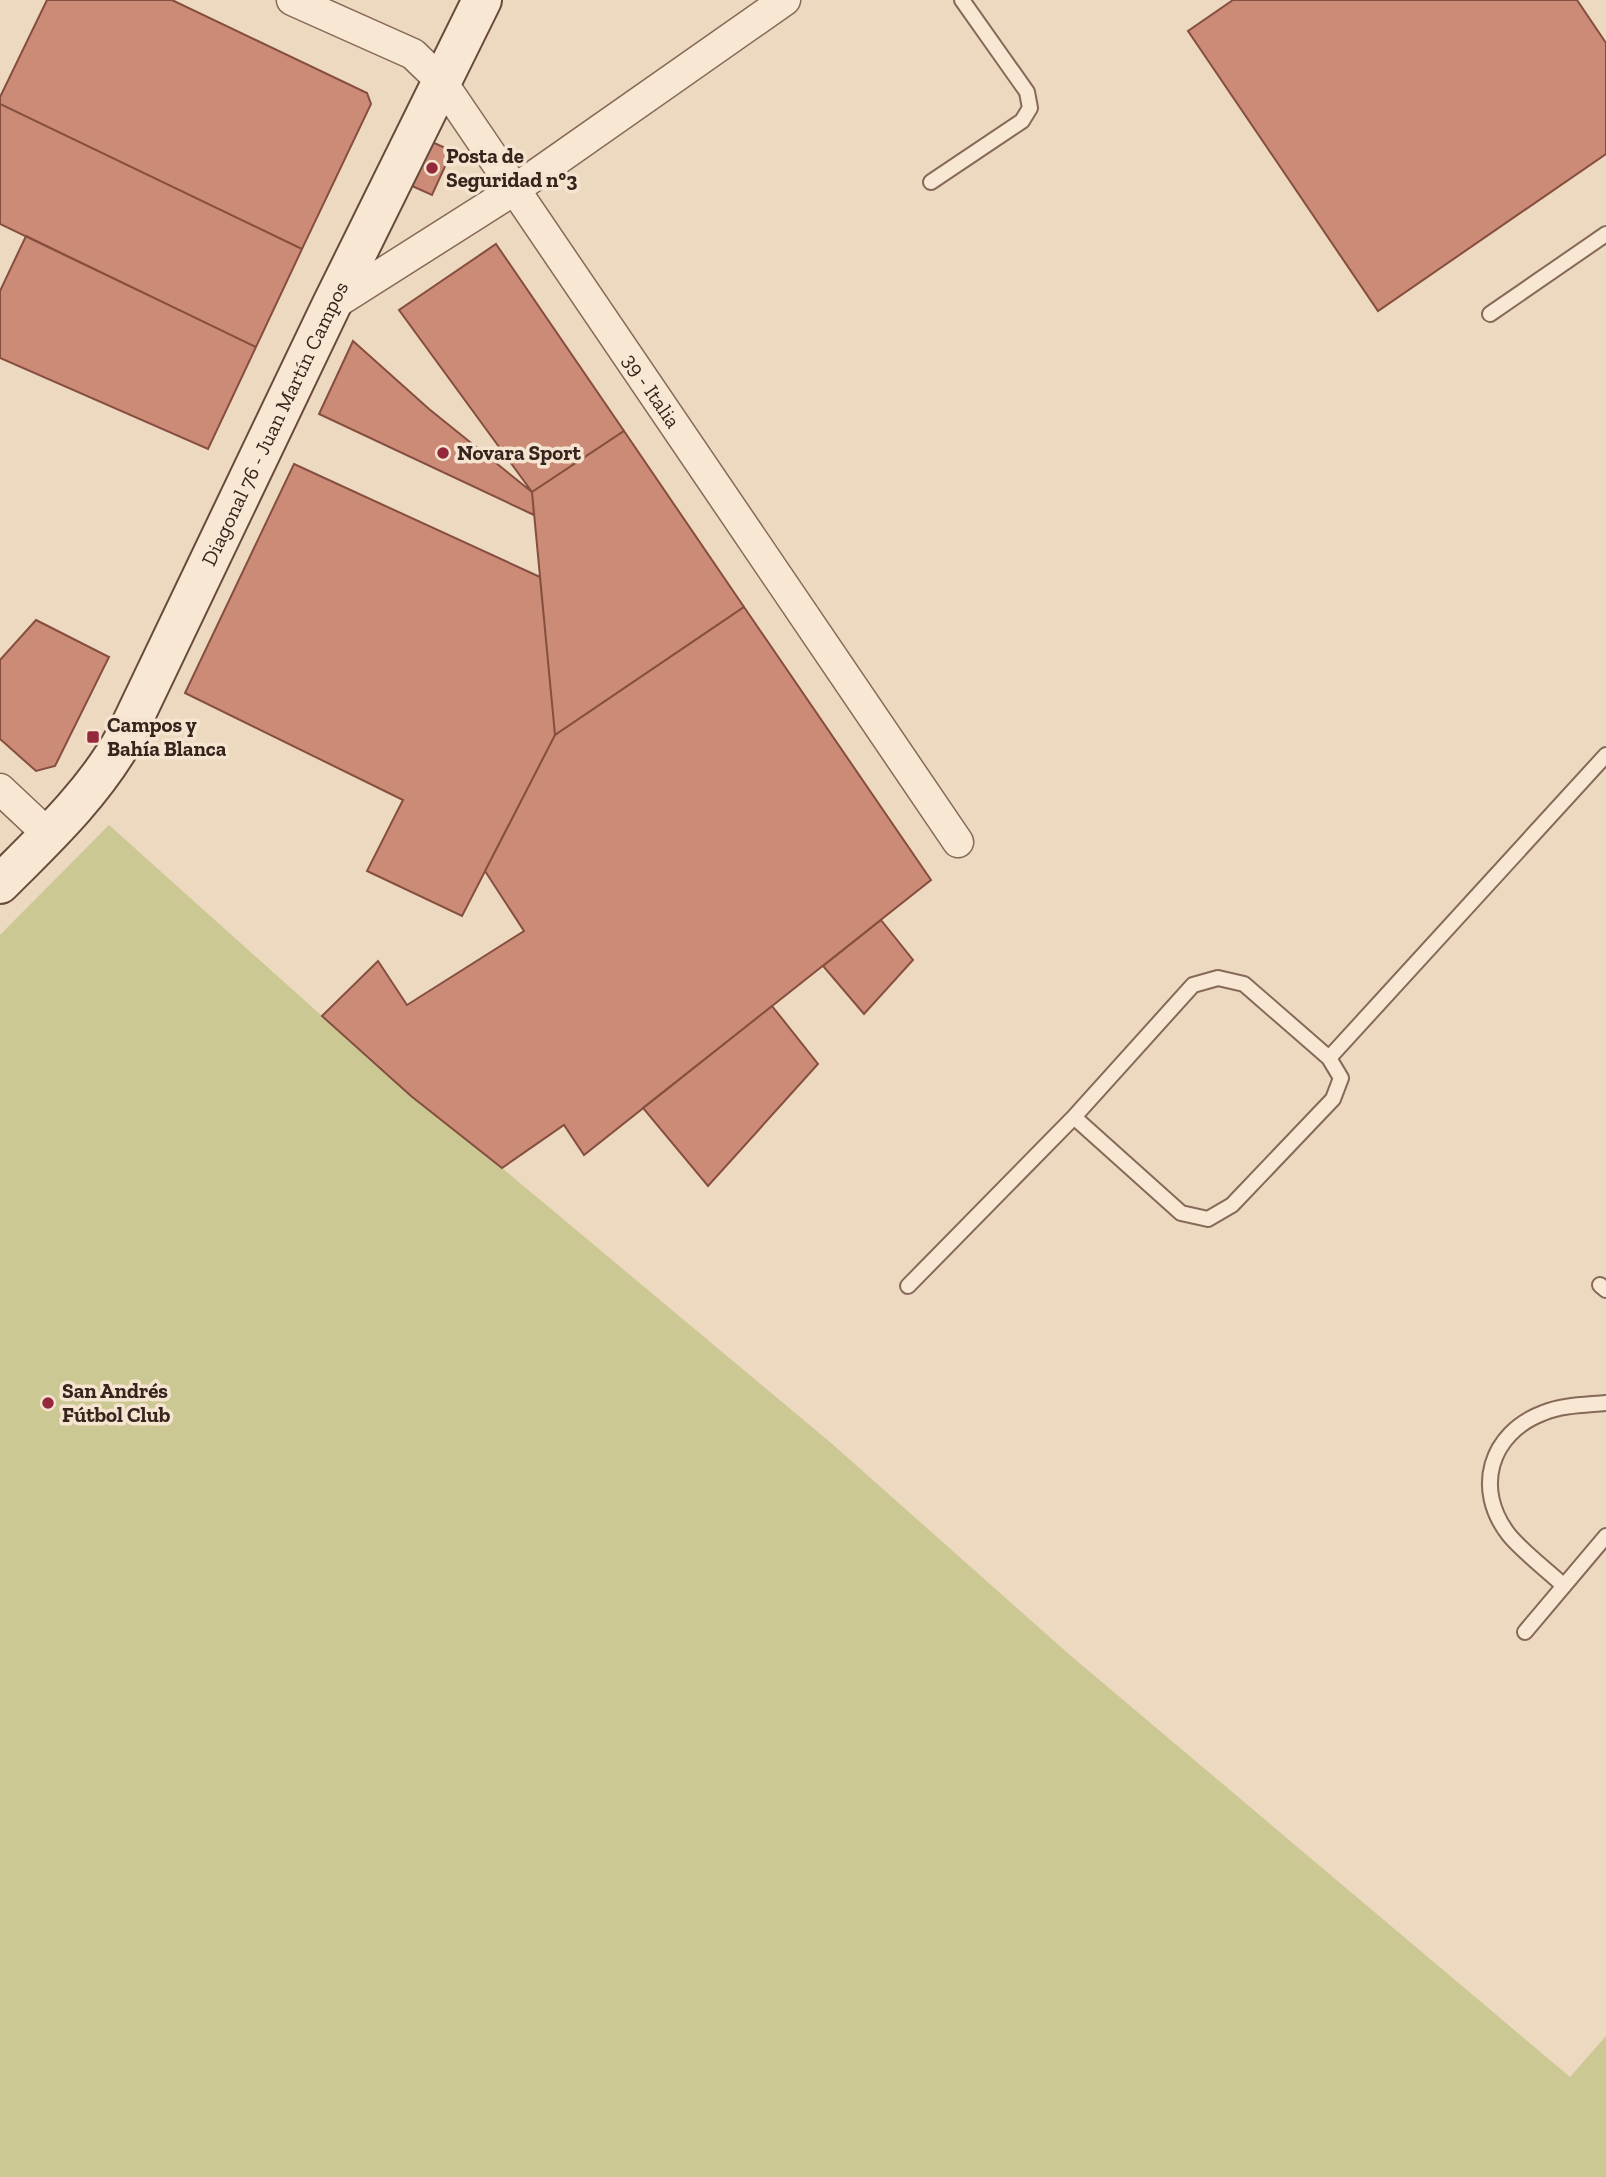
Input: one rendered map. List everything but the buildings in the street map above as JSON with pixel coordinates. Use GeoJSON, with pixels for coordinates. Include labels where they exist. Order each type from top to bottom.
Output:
{"type":"FeatureCollection","features":[{"type":"Feature","properties":{"kind":"main road","name":"Diagonal 76 - Juan Martín Campos"},"geometry":{"type":"LineString","coordinates":[[0,884],[49,835],[111,762],[125,737],[331,306],[482,0]]}},
{"type":"Feature","properties":{"kind":"street","name":"39 - Italia"},"geometry":{"type":"LineString","coordinates":[[292,0],[413,54],[441,81],[958,842]]}},
{"type":"Feature","properties":{"kind":"street"},"geometry":{"type":"LineString","coordinates":[[331,306],[514,190],[785,0]]}},
{"type":"Feature","properties":{"kind":"street"},"geometry":{"type":"LineString","coordinates":[[0,789],[49,835]]}},
{"type":"Feature","properties":{"kind":"lane"},"geometry":{"type":"LineString","coordinates":[[931,183],[1022,121],[1030,108],[1027,92],[962,0]]}},
{"type":"Feature","properties":{"kind":"lane"},"geometry":{"type":"LineString","coordinates":[[1490,314],[1606,234]]}},
{"type":"Feature","properties":{"kind":"lane"},"geometry":{"type":"LineString","coordinates":[[1329,1058],[1606,755]]}},
{"type":"Feature","properties":{"kind":"lane"},"geometry":{"type":"LineString","coordinates":[[908,1286],[1074,1117],[1193,985],[1218,978],[1244,984],[1329,1058],[1341,1078],[1333,1099],[1232,1205],[1208,1219],[1181,1213],[1074,1117]]}},
{"type":"Feature","properties":{"kind":"lane"},"geometry":{"type":"LineString","coordinates":[[1564,1586],[1509,1534],[1495,1510],[1490,1471],[1495,1454],[1505,1438],[1518,1426],[1544,1412],[1570,1406],[1606,1403]]}},
{"type":"Feature","properties":{"kind":"lane"},"geometry":{"type":"LineString","coordinates":[[1525,1632],[1606,1536]]}},
{"type":"Feature","properties":{"kind":"shaded area"},"geometry":{"type":"Polygon","coordinates":[[[109,825],[411,1096],[502,1168],[831,1443],[1071,1656],[1570,2077],[1606,2036],[1606,2177],[0,2177],[0,935],[109,825]]]}},
{"type":"Feature","properties":{"kind":"place","name":"Posta de Seguridad n°3"},"geometry":{"type":"Point","coordinates":[432,168]}},
{"type":"Feature","properties":{"kind":"place","name":"Novara Sport"},"geometry":{"type":"Point","coordinates":[443,453]}},
{"type":"Feature","properties":{"kind":"place","name":"Campos y Bahía Blanca"},"geometry":{"type":"Point","coordinates":[93,737]}},
{"type":"Feature","properties":{"kind":"place","name":"San Andrés Fútbol Club"},"geometry":{"type":"Point","coordinates":[48,1403]}}]}
